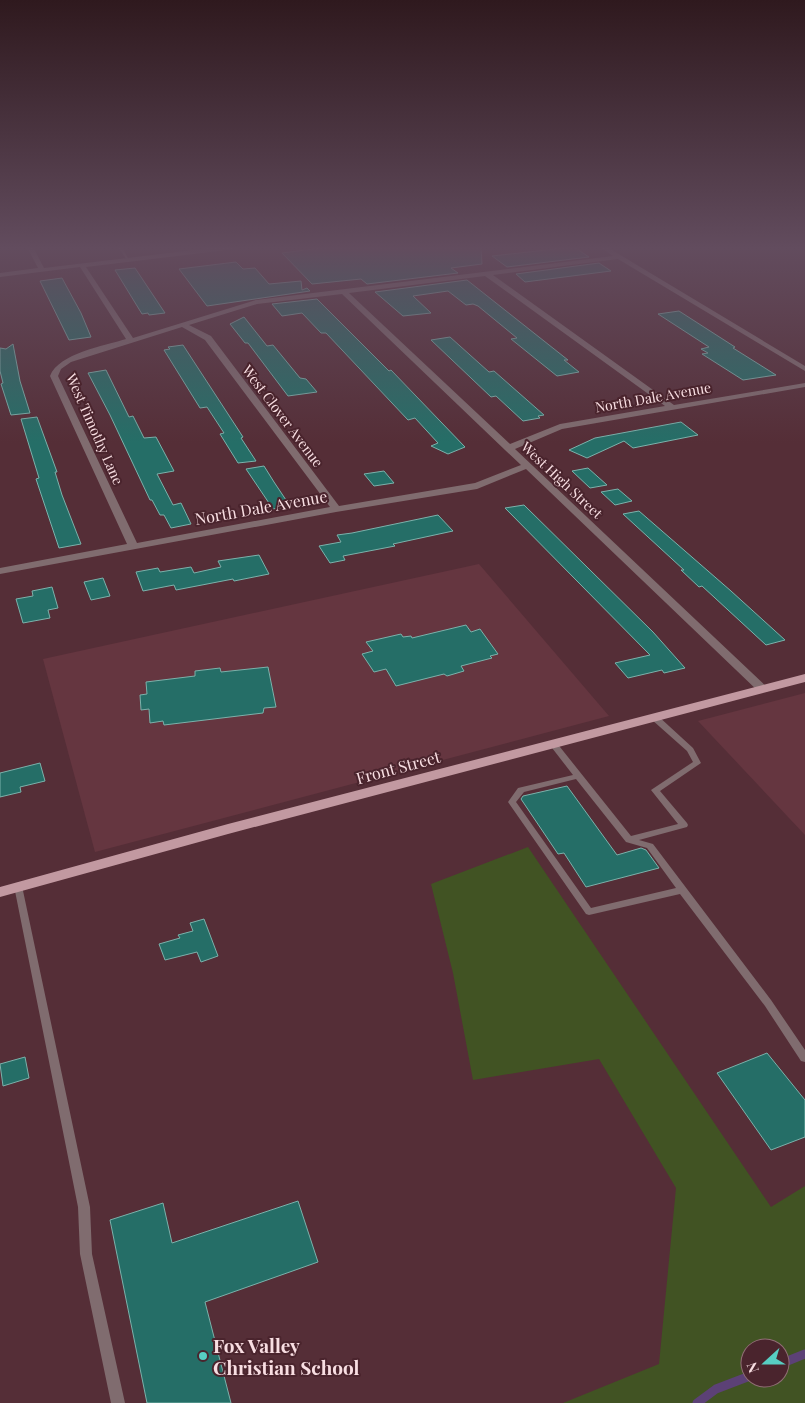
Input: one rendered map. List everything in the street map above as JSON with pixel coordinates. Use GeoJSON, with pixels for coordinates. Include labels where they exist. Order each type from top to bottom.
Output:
{"type":"FeatureCollection","features":[{"type":"Feature","properties":{"kind":"main road","name":"Front Street"},"geometry":{"type":"LineString","coordinates":[[0,892],[805,678]]}},
{"type":"Feature","properties":{"kind":"street"},"geometry":{"type":"LineString","coordinates":[[113,312],[130,339],[223,312]]}},
{"type":"Feature","properties":{"kind":"street","name":"West High Street"},"geometry":{"type":"LineString","coordinates":[[366,312],[763,689]]}},
{"type":"Feature","properties":{"kind":"street"},"geometry":{"type":"LineString","coordinates":[[540,312],[671,407]]}},
{"type":"Feature","properties":{"kind":"street"},"geometry":{"type":"LineString","coordinates":[[711,312],[805,369]]}},
{"type":"Feature","properties":{"kind":"street","name":"West Clover Avenue"},"geometry":{"type":"LineString","coordinates":[[183,325],[208,338],[336,509]]}},
{"type":"Feature","properties":{"kind":"street","name":"West Timothy Lane"},"geometry":{"type":"LineString","coordinates":[[130,339],[68,360],[57,368],[54,376],[133,546]]}},
{"type":"Feature","properties":{"kind":"street","name":"North Dale Avenue"},"geometry":{"type":"LineString","coordinates":[[508,448],[560,427],[805,385]]}},
{"type":"Feature","properties":{"kind":"street","name":"North Dale Avenue"},"geometry":{"type":"LineString","coordinates":[[0,571],[336,509],[477,486],[526,466]]}},
{"type":"Feature","properties":{"kind":"lane"},"geometry":{"type":"LineString","coordinates":[[629,840],[684,825],[655,790],[698,763],[690,750],[654,717]]}},
{"type":"Feature","properties":{"kind":"lane"},"geometry":{"type":"LineString","coordinates":[[552,744],[629,840],[650,846],[768,1003],[805,1058]]}},
{"type":"Feature","properties":{"kind":"lane"},"geometry":{"type":"LineString","coordinates":[[578,776],[521,790],[512,802],[589,912],[682,890]]}},
{"type":"Feature","properties":{"kind":"lane"},"geometry":{"type":"LineString","coordinates":[[18,886],[84,1207],[86,1254],[118,1403]]}},
{"type":"Feature","properties":{"kind":"shaded area"},"geometry":{"type":"Polygon","coordinates":[[[479,564],[609,716],[95,852],[43,659],[479,564]]]}},
{"type":"Feature","properties":{"kind":"shaded area"},"geometry":{"type":"Polygon","coordinates":[[[805,693],[805,835],[698,721],[805,693]]]}},
{"type":"Feature","properties":{"kind":"green space"},"geometry":{"type":"Polygon","coordinates":[[[528,847],[771,1207],[805,1186],[805,1403],[563,1403],[659,1364],[676,1188],[599,1059],[473,1080],[453,973],[431,884],[528,847]]]}},
{"type":"Feature","properties":{"kind":"building"},"geometry":{"type":"Polygon","coordinates":[[[55,312],[81,313],[91,337],[69,340],[55,312]]]}},
{"type":"Feature","properties":{"kind":"building"},"geometry":{"type":"Polygon","coordinates":[[[141,312],[165,313],[149,315],[148,313],[141,312]]]}},
{"type":"Feature","properties":{"kind":"building"},"geometry":{"type":"Polygon","coordinates":[[[279,312],[330,312],[389,371],[391,370],[465,447],[448,454],[431,446],[438,443],[415,418],[408,420],[326,333],[321,333],[302,313],[282,316],[279,312]]]}},
{"type":"Feature","properties":{"kind":"building"},"geometry":{"type":"Polygon","coordinates":[[[399,312],[431,313],[403,316],[399,312]]]}},
{"type":"Feature","properties":{"kind":"building"},"geometry":{"type":"Polygon","coordinates":[[[486,312],[508,312],[568,360],[564,360],[579,372],[557,376],[511,339],[517,338],[486,312]]]}},
{"type":"Feature","properties":{"kind":"building"},"geometry":{"type":"Polygon","coordinates":[[[681,312],[776,375],[743,380],[702,354],[708,353],[701,349],[709,347],[658,314],[681,312]]]}},
{"type":"Feature","properties":{"kind":"building"},"geometry":{"type":"Polygon","coordinates":[[[244,317],[267,346],[273,345],[300,378],[306,379],[317,392],[288,396],[248,343],[245,343],[230,324],[244,317]]]}},
{"type":"Feature","properties":{"kind":"building"},"geometry":{"type":"Polygon","coordinates":[[[450,337],[489,372],[494,371],[544,415],[538,416],[540,418],[523,421],[496,396],[491,397],[431,340],[450,337]]]}},
{"type":"Feature","properties":{"kind":"building"},"geometry":{"type":"Polygon","coordinates":[[[13,344],[20,381],[30,413],[11,415],[1,384],[3,383],[0,371],[0,348],[6,349],[13,344]]]}},
{"type":"Feature","properties":{"kind":"building"},"geometry":{"type":"Polygon","coordinates":[[[183,345],[243,437],[241,438],[256,461],[238,463],[220,434],[224,433],[207,407],[200,408],[164,350],[170,349],[168,347],[183,345]]]}},
{"type":"Feature","properties":{"kind":"building"},"geometry":{"type":"Polygon","coordinates":[[[106,370],[129,417],[133,416],[144,438],[156,437],[174,471],[157,474],[173,505],[181,503],[191,524],[171,528],[164,515],[160,515],[152,500],[150,500],[88,373],[106,370]]]}},
{"type":"Feature","properties":{"kind":"building"},"geometry":{"type":"Polygon","coordinates":[[[37,417],[57,472],[55,472],[62,495],[81,544],[59,548],[36,479],[39,478],[21,419],[37,417]]]}},
{"type":"Feature","properties":{"kind":"building"},"geometry":{"type":"Polygon","coordinates":[[[681,422],[698,435],[633,448],[624,441],[587,458],[569,450],[595,438],[681,422]]]}},
{"type":"Feature","properties":{"kind":"building"},"geometry":{"type":"Polygon","coordinates":[[[264,466],[290,506],[273,509],[246,469],[264,466]]]}},
{"type":"Feature","properties":{"kind":"building"},"geometry":{"type":"Polygon","coordinates":[[[588,468],[607,485],[590,488],[572,471],[588,468]]]}},
{"type":"Feature","properties":{"kind":"building"},"geometry":{"type":"Polygon","coordinates":[[[384,471],[394,483],[374,486],[364,474],[384,471]]]}},
{"type":"Feature","properties":{"kind":"building"},"geometry":{"type":"Polygon","coordinates":[[[618,489],[632,501],[615,505],[601,492],[618,489]]]}},
{"type":"Feature","properties":{"kind":"building"},"geometry":{"type":"Polygon","coordinates":[[[524,505],[653,632],[685,668],[664,673],[662,670],[628,678],[615,663],[650,655],[505,508],[524,505]]]}},
{"type":"Feature","properties":{"kind":"building"},"geometry":{"type":"Polygon","coordinates":[[[639,511],[785,640],[766,645],[702,586],[699,587],[681,570],[684,570],[623,514],[639,511]]]}},
{"type":"Feature","properties":{"kind":"building"},"geometry":{"type":"Polygon","coordinates":[[[438,515],[453,531],[393,544],[395,546],[343,556],[345,560],[330,563],[319,546],[341,542],[337,535],[438,515]]]}},
{"type":"Feature","properties":{"kind":"building"},"geometry":{"type":"Polygon","coordinates":[[[259,555],[269,574],[176,590],[174,585],[143,591],[136,572],[158,568],[160,572],[191,567],[194,573],[221,567],[218,561],[259,555]]]}},
{"type":"Feature","properties":{"kind":"building"},"geometry":{"type":"Polygon","coordinates":[[[103,578],[110,596],[91,600],[84,582],[103,578]]]}},
{"type":"Feature","properties":{"kind":"building"},"geometry":{"type":"Polygon","coordinates":[[[52,587],[58,608],[48,610],[50,618],[23,623],[16,599],[33,596],[32,591],[52,587]]]}},
{"type":"Feature","properties":{"kind":"building"},"geometry":{"type":"Polygon","coordinates":[[[466,625],[471,632],[480,629],[498,654],[490,656],[492,658],[461,666],[464,671],[447,676],[444,674],[396,686],[386,669],[374,672],[362,654],[373,651],[366,642],[401,634],[403,637],[411,636],[412,638],[466,625]]]}},
{"type":"Feature","properties":{"kind":"building"},"geometry":{"type":"Polygon","coordinates":[[[268,667],[276,707],[264,708],[263,713],[164,725],[163,721],[150,723],[149,709],[141,710],[140,695],[147,694],[146,682],[195,676],[195,671],[220,668],[221,672],[268,667]]]}},
{"type":"Feature","properties":{"kind":"building"},"geometry":{"type":"Polygon","coordinates":[[[40,763],[45,781],[20,787],[21,792],[0,797],[0,773],[40,763]]]}},
{"type":"Feature","properties":{"kind":"building"},"geometry":{"type":"Polygon","coordinates":[[[567,786],[617,855],[641,848],[646,850],[659,868],[586,887],[564,853],[558,854],[521,799],[523,796],[567,786]]]}},
{"type":"Feature","properties":{"kind":"building"},"geometry":{"type":"Polygon","coordinates":[[[204,919],[218,956],[201,962],[197,952],[165,960],[159,944],[180,938],[178,935],[193,931],[190,923],[204,919]]]}},
{"type":"Feature","properties":{"kind":"building"},"geometry":{"type":"Polygon","coordinates":[[[767,1053],[805,1100],[805,1137],[771,1150],[717,1073],[767,1053]]]}},
{"type":"Feature","properties":{"kind":"building"},"geometry":{"type":"Polygon","coordinates":[[[25,1057],[29,1078],[3,1086],[0,1064],[25,1057]]]}},
{"type":"Feature","properties":{"kind":"building"},"geometry":{"type":"Polygon","coordinates":[[[298,1201],[318,1262],[205,1302],[231,1403],[147,1403],[110,1220],[163,1203],[172,1243],[298,1201]]]}},
{"type":"Feature","properties":{"kind":"waterway"},"geometry":{"type":"LineString","coordinates":[[790,1360],[805,1354]]}},
{"type":"Feature","properties":{"kind":"waterway"},"geometry":{"type":"LineString","coordinates":[[697,1403],[716,1389],[740,1380]]}},
{"type":"Feature","properties":{"kind":"place","name":"Fox Valley Christian School"},"geometry":{"type":"Point","coordinates":[203,1356]}}]}
